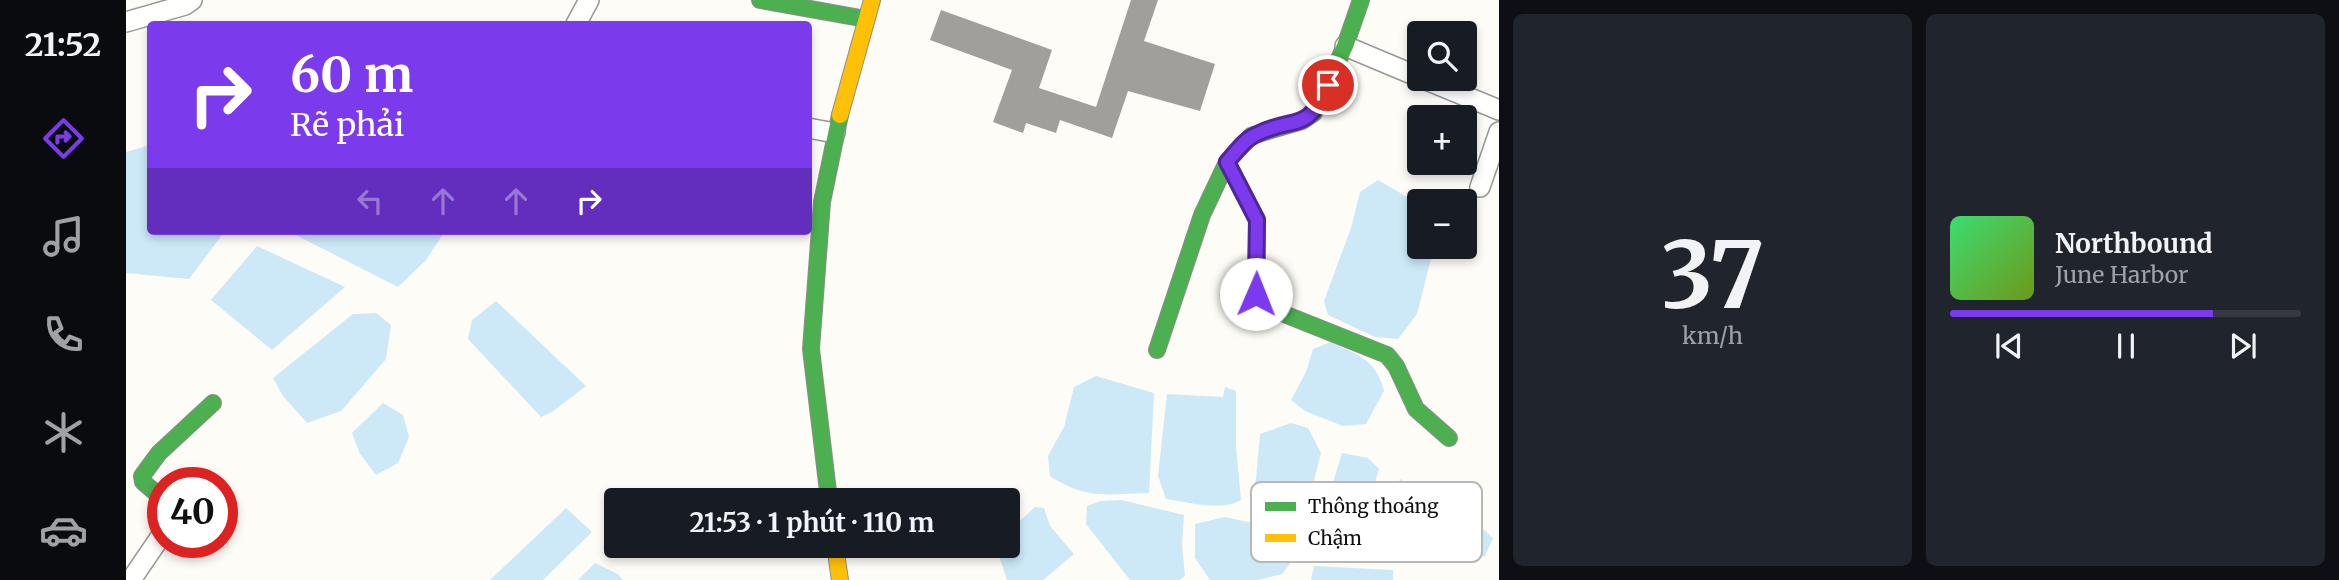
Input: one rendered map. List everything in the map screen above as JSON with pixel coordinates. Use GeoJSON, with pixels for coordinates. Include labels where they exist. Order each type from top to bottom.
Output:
{"type":"FeatureCollection","features":[{"type":"Feature","properties":{"kind":"street"},"geometry":{"type":"LineString","coordinates":[[126,22],[185,5],[192,0]]}},
{"type":"Feature","properties":{"kind":"street"},"geometry":{"type":"LineString","coordinates":[[578,21],[589,0]]}},
{"type":"Feature","properties":{"kind":"street"},"geometry":{"type":"LineString","coordinates":[[760,0],[866,19]]}},
{"type":"Feature","properties":{"kind":"street"},"geometry":{"type":"LineString","coordinates":[[828,488],[811,349],[822,202],[835,133],[872,0]]}},
{"type":"Feature","properties":{"kind":"street"},"geometry":{"type":"LineString","coordinates":[[1157,350],[1202,215],[1227,162],[1251,136],[1302,121],[1314,113],[1345,46],[1361,0]]}},
{"type":"Feature","properties":{"kind":"street"},"geometry":{"type":"LineString","coordinates":[[1345,46],[1407,72]]}},
{"type":"Feature","properties":{"kind":"street"},"geometry":{"type":"LineString","coordinates":[[1453,91],[1499,110]]}},
{"type":"Feature","properties":{"kind":"street"},"geometry":{"type":"LineString","coordinates":[[812,129],[835,133]]}},
{"type":"Feature","properties":{"kind":"street"},"geometry":{"type":"LineString","coordinates":[[1480,187],[1499,132]]}},
{"type":"Feature","properties":{"kind":"street"},"geometry":{"type":"LineString","coordinates":[[1227,162],[1257,220],[1256,294],[1259,301],[1264,306],[1387,355],[1398,365],[1410,401],[1420,415],[1449,438]]}},
{"type":"Feature","properties":{"kind":"street"},"geometry":{"type":"LineString","coordinates":[[149,467],[159,453],[213,403]]}},
{"type":"Feature","properties":{"kind":"street"},"geometry":{"type":"LineString","coordinates":[[147,470],[142,477],[147,485]]}},
{"type":"Feature","properties":{"kind":"street"},"geometry":{"type":"LineString","coordinates":[[131,580],[147,557]]}},
{"type":"Feature","properties":{"kind":"street"},"geometry":{"type":"LineString","coordinates":[[837,558],[840,580]]}},
{"type":"Feature","properties":{"kind":"water"},"geometry":{"type":"Polygon","coordinates":[[[147,146],[147,235],[222,235],[189,279],[126,273],[126,152],[147,146]]]}},
{"type":"Feature","properties":{"kind":"water"},"geometry":{"type":"Polygon","coordinates":[[[1378,180],[1407,197],[1407,259],[1431,259],[1417,314],[1398,339],[1375,337],[1328,315],[1324,301],[1351,228],[1360,192],[1378,180]]]}},
{"type":"Feature","properties":{"kind":"water"},"geometry":{"type":"Polygon","coordinates":[[[296,235],[442,235],[426,260],[398,287],[296,235]]]}},
{"type":"Feature","properties":{"kind":"water"},"geometry":{"type":"Polygon","coordinates":[[[257,246],[345,287],[272,350],[211,300],[257,246]]]}},
{"type":"Feature","properties":{"kind":"water"},"geometry":{"type":"Polygon","coordinates":[[[496,301],[586,386],[552,412],[541,417],[468,339],[472,320],[496,301]]]}},
{"type":"Feature","properties":{"kind":"water"},"geometry":{"type":"Polygon","coordinates":[[[376,313],[391,325],[386,359],[341,411],[307,423],[283,396],[273,378],[353,314],[376,313]]]}},
{"type":"Feature","properties":{"kind":"water"},"geometry":{"type":"Polygon","coordinates":[[[1331,342],[1365,360],[1381,380],[1384,391],[1366,424],[1343,426],[1305,411],[1291,400],[1306,372],[1313,349],[1331,342]]]}},
{"type":"Feature","properties":{"kind":"water"},"geometry":{"type":"Polygon","coordinates":[[[1096,376],[1154,393],[1149,493],[1097,494],[1075,489],[1050,476],[1048,456],[1064,427],[1074,387],[1096,376]]]}},
{"type":"Feature","properties":{"kind":"water"},"geometry":{"type":"Polygon","coordinates":[[[1225,387],[1236,391],[1236,447],[1241,500],[1215,506],[1166,499],[1158,476],[1167,394],[1223,397],[1225,387]]]}},
{"type":"Feature","properties":{"kind":"water"},"geometry":{"type":"Polygon","coordinates":[[[383,403],[403,415],[409,437],[398,463],[376,475],[360,454],[352,433],[383,403]]]}},
{"type":"Feature","properties":{"kind":"water"},"geometry":{"type":"Polygon","coordinates":[[[1291,423],[1308,428],[1321,453],[1314,482],[1256,482],[1260,434],[1291,423]]]}},
{"type":"Feature","properties":{"kind":"water"},"geometry":{"type":"Polygon","coordinates":[[[1342,453],[1368,458],[1379,469],[1375,482],[1333,482],[1342,453]]]}},
{"type":"Feature","properties":{"kind":"water"},"geometry":{"type":"Polygon","coordinates":[[[1121,500],[1184,515],[1182,544],[1185,576],[1179,580],[1130,580],[1086,524],[1087,506],[1101,501],[1121,500]]]}},
{"type":"Feature","properties":{"kind":"water"},"geometry":{"type":"Polygon","coordinates":[[[1035,507],[1044,508],[1050,526],[1074,554],[1043,580],[1007,580],[1000,558],[1020,558],[1022,519],[1035,507]]]}},
{"type":"Feature","properties":{"kind":"water"},"geometry":{"type":"Polygon","coordinates":[[[566,508],[592,532],[543,580],[490,580],[566,508]]]}},
{"type":"Feature","properties":{"kind":"water"},"geometry":{"type":"Polygon","coordinates":[[[1225,517],[1251,523],[1251,562],[1291,562],[1282,574],[1258,580],[1210,580],[1195,558],[1195,524],[1225,517]]]}},
{"type":"Feature","properties":{"kind":"water"},"geometry":{"type":"Polygon","coordinates":[[[1482,528],[1493,538],[1485,556],[1482,556],[1482,528]]]}},
{"type":"Feature","properties":{"kind":"water"},"geometry":{"type":"Polygon","coordinates":[[[595,563],[618,574],[623,580],[578,580],[595,563]]]}},
{"type":"Feature","properties":{"kind":"water"},"geometry":{"type":"Polygon","coordinates":[[[1314,566],[1393,570],[1393,580],[1311,580],[1314,566]]]}},
{"type":"Feature","properties":{"kind":"building"},"geometry":{"type":"Polygon","coordinates":[[[1131,0],[1158,0],[1144,41],[1215,64],[1200,111],[1128,91],[1112,138],[1060,120],[1056,133],[1026,123],[1023,133],[993,122],[1012,70],[930,40],[941,10],[1052,50],[1039,88],[1096,107],[1131,0]]]}},
{"type":"Feature","properties":{"kind":"traffic: fast"},"geometry":{"type":"LineString","coordinates":[[760,0],[866,19]]}},
{"type":"Feature","properties":{"kind":"traffic: fast"},"geometry":{"type":"LineString","coordinates":[[1157,350],[1202,215],[1227,162],[1251,136],[1302,121],[1314,113],[1345,46],[1361,0]]}},
{"type":"Feature","properties":{"kind":"traffic: fast"},"geometry":{"type":"LineString","coordinates":[[828,488],[811,349],[822,202],[840,115]]}},
{"type":"Feature","properties":{"kind":"traffic: fast"},"geometry":{"type":"LineString","coordinates":[[1227,162],[1257,220],[1256,294],[1264,306],[1387,355],[1396,366],[1416,409],[1449,438]]}},
{"type":"Feature","properties":{"kind":"traffic: fast"},"geometry":{"type":"LineString","coordinates":[[149,467],[159,453],[213,403]]}},
{"type":"Feature","properties":{"kind":"traffic: fast"},"geometry":{"type":"LineString","coordinates":[[147,469],[142,476],[147,485]]}},
{"type":"Feature","properties":{"kind":"traffic: slow"},"geometry":{"type":"LineString","coordinates":[[840,115],[872,0]]}},
{"type":"Feature","properties":{"kind":"traffic: slow"},"geometry":{"type":"LineString","coordinates":[[837,558],[840,580]]}},
{"type":"Feature","properties":{"kind":"route"},"geometry":{"type":"LineString","coordinates":[[1256,294],[1257,220],[1227,162],[1251,136],[1302,121],[1314,113],[1328,85]]}}]}
